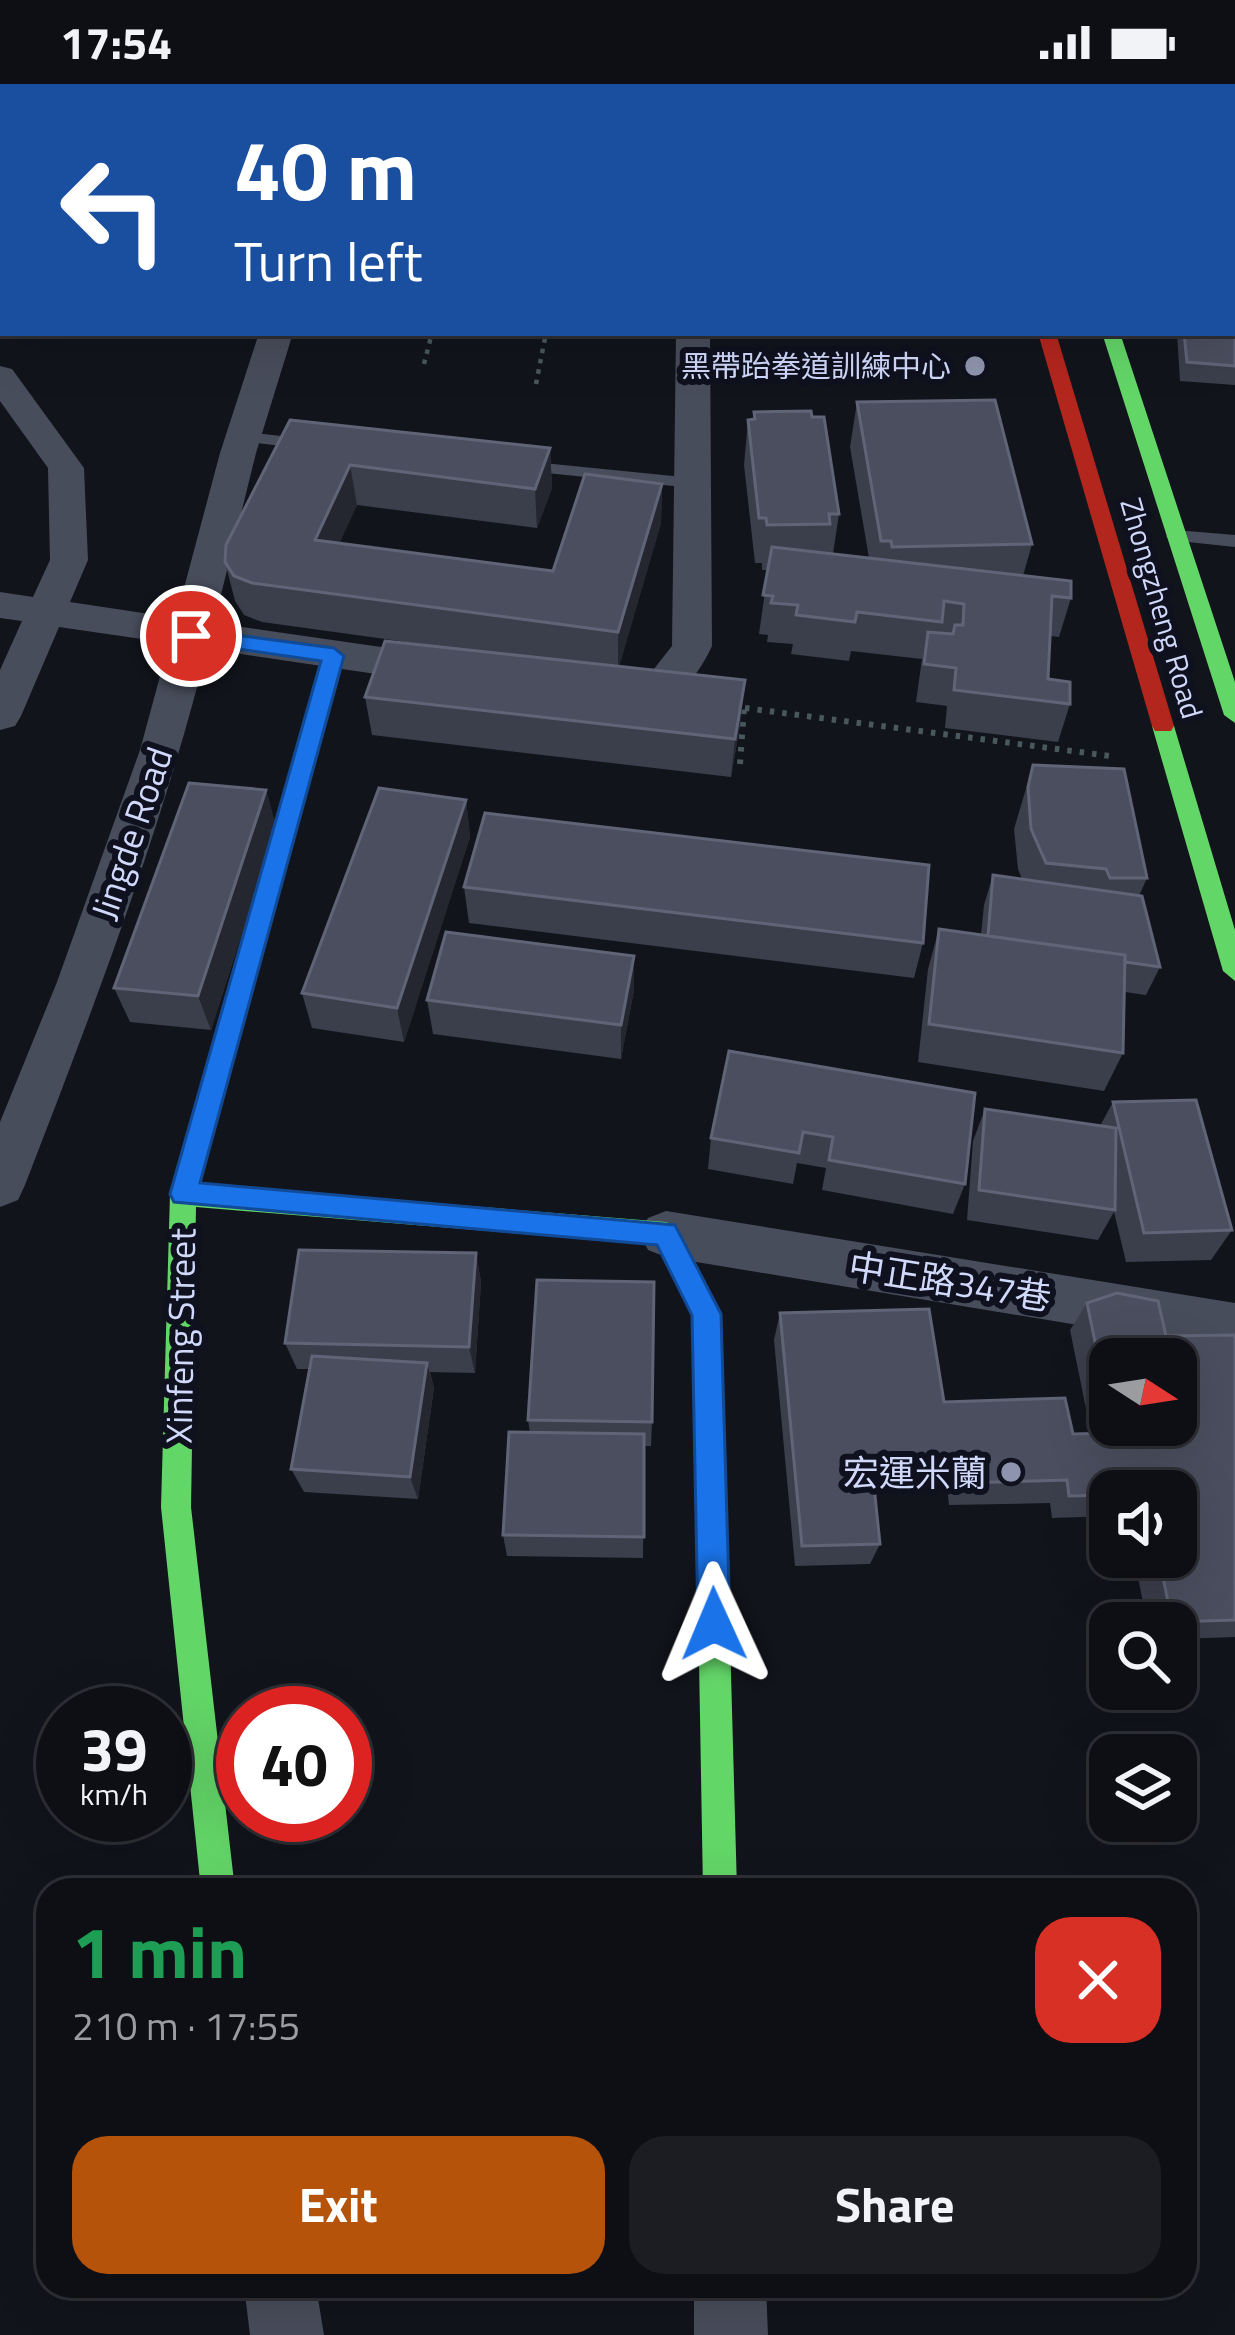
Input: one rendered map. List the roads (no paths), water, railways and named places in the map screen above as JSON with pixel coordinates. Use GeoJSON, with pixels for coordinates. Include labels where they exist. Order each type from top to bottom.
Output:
{"type":"FeatureCollection","features":[{"type":"Feature","properties":{"kind":"street","name":"Jingde Road"},"geometry":{"type":"LineString","coordinates":[[0,1185],[80,982],[161,750],[275,336]]}},
{"type":"Feature","properties":{"kind":"street"},"geometry":{"type":"LineString","coordinates":[[582,686],[647,693],[679,675],[692,646],[694,336]]}},
{"type":"Feature","properties":{"kind":"street","name":"Zhongzheng Road"},"geometry":{"type":"LineString","coordinates":[[1048,336],[1235,971]]}},
{"type":"Feature","properties":{"kind":"street","name":"Zhongzheng Road"},"geometry":{"type":"LineString","coordinates":[[1112,336],[1175,536],[1226,663],[1235,715]]}},
{"type":"Feature","properties":{"kind":"street"},"geometry":{"type":"LineString","coordinates":[[0,376],[66,468],[69,560],[0,716]]}},
{"type":"Feature","properties":{"kind":"street"},"geometry":{"type":"LineString","coordinates":[[0,605],[50,608],[156,624],[191,636],[474,673]]}},
{"type":"Feature","properties":{"kind":"street","name":"Xinfeng Street"},"geometry":{"type":"LineString","coordinates":[[217,1878],[176,1507],[183,1194],[334,656]]}},
{"type":"Feature","properties":{"kind":"street"},"geometry":{"type":"LineString","coordinates":[[183,1194],[666,1234],[706,1314],[720,1878]]}},
{"type":"Feature","properties":{"kind":"street","name":"中正路347巷"},"geometry":{"type":"LineString","coordinates":[[666,1234],[1235,1327]]}},
{"type":"Feature","properties":{"kind":"street"},"geometry":{"type":"LineString","coordinates":[[282,2298],[287,2335]]}},
{"type":"Feature","properties":{"kind":"street"},"geometry":{"type":"LineString","coordinates":[[730,2298],[731,2335]]}},
{"type":"Feature","properties":{"kind":"lane"},"geometry":{"type":"LineString","coordinates":[[244,437],[338,447]]}},
{"type":"Feature","properties":{"kind":"lane"},"geometry":{"type":"LineString","coordinates":[[504,464],[693,483]]}},
{"type":"Feature","properties":{"kind":"lane"},"geometry":{"type":"LineString","coordinates":[[1175,536],[1235,541]]}},
{"type":"Feature","properties":{"kind":"place","name":"黑帶跆拳道訓練中心"},"geometry":{"type":"Point","coordinates":[975,366]}},
{"type":"Feature","properties":{"kind":"place","name":"宏運米蘭"},"geometry":{"type":"Point","coordinates":[1011,1472]}}]}
